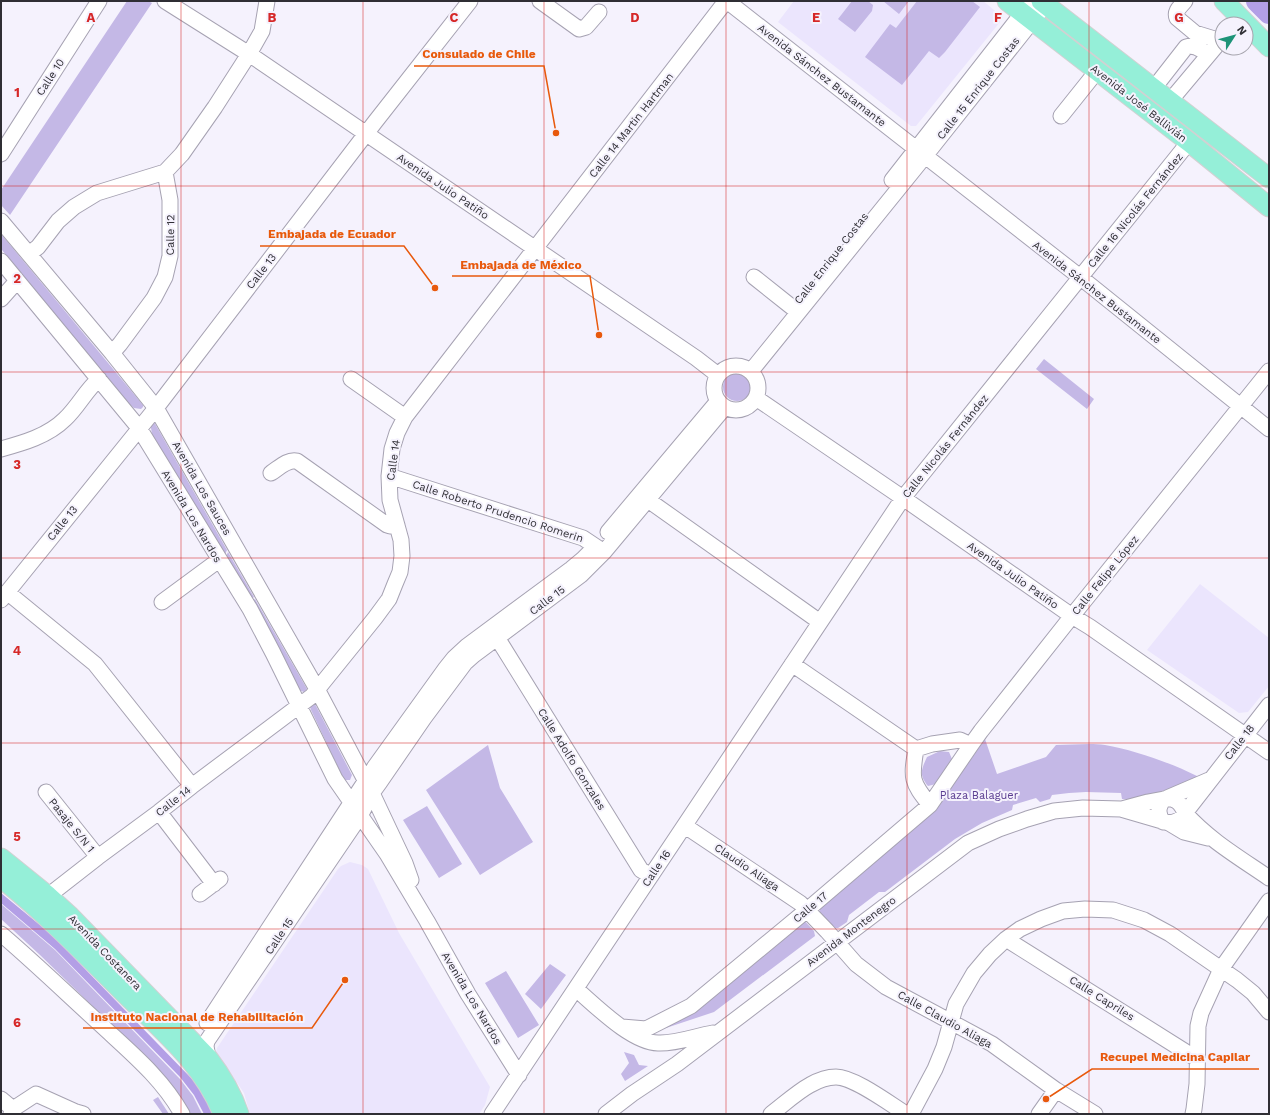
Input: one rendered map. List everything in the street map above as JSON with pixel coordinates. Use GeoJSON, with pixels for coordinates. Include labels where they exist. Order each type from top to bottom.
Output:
{"type":"FeatureCollection","features":[{"type":"Feature","properties":{"kind":"main road","name":"Avenida José Ballivián"},"geometry":{"type":"LineString","coordinates":[[1007,1],[1037,7],[1154,88],[1269,178]]}},
{"type":"Feature","properties":{"kind":"main road"},"geometry":{"type":"LineString","coordinates":[[1224,1],[1234,16]]}},
{"type":"Feature","properties":{"kind":"main road","name":"Avenida José Ballivián"},"geometry":{"type":"LineString","coordinates":[[1037,7],[1097,71],[1189,142],[1269,207]]}},
{"type":"Feature","properties":{"kind":"main road"},"geometry":{"type":"LineString","coordinates":[[1254,34],[1269,47]]}},
{"type":"Feature","properties":{"kind":"main road"},"geometry":{"type":"LineString","coordinates":[[1141,105],[1155,106],[1263,187],[1269,189]]}},
{"type":"Feature","properties":{"kind":"main road","name":"Avenida Costanera"},"geometry":{"type":"LineString","coordinates":[[1,858],[70,916],[200,1056],[219,1073],[230,1092],[239,1114]]}},
{"type":"Feature","properties":{"kind":"main road","name":"Avenida Costanera"},"geometry":{"type":"LineString","coordinates":[[1,878],[29,900],[63,932],[183,1050],[200,1056]]}},
{"type":"Feature","properties":{"kind":"main road","name":"Avenida Costanera"},"geometry":{"type":"LineString","coordinates":[[200,1056],[208,1083],[218,1100],[223,1114]]}},
{"type":"Feature","properties":{"kind":"street","name":"Calle 10"},"geometry":{"type":"LineString","coordinates":[[1,154],[100,1]]}},
{"type":"Feature","properties":{"kind":"street","name":"Avenida Julio Patiño"},"geometry":{"type":"LineString","coordinates":[[165,1],[249,54],[696,358],[718,375]]}},
{"type":"Feature","properties":{"kind":"street"},"geometry":{"type":"LineString","coordinates":[[29,254],[38,247],[58,221],[74,207],[97,193],[165,172],[182,154],[215,107],[262,31],[267,1]]}},
{"type":"Feature","properties":{"kind":"street","name":"Calle 13"},"geometry":{"type":"LineString","coordinates":[[4,596],[156,408],[470,1]]}},
{"type":"Feature","properties":{"kind":"street"},"geometry":{"type":"LineString","coordinates":[[540,1],[579,29],[586,27],[599,12]]}},
{"type":"Feature","properties":{"kind":"street","name":"Avenida Sánchez Bustamante"},"geometry":{"type":"LineString","coordinates":[[727,1],[1080,277],[1269,429]]}},
{"type":"Feature","properties":{"kind":"street","name":"Calle 14 Martin Hartman"},"geometry":{"type":"LineString","coordinates":[[535,249],[727,1]]}},
{"type":"Feature","properties":{"kind":"street"},"geometry":{"type":"LineString","coordinates":[[1185,1],[1176,12],[1177,18],[1195,33],[1214,38]]}},
{"type":"Feature","properties":{"kind":"street","name":"Calle 15 Enrique Costas"},"geometry":{"type":"LineString","coordinates":[[921,152],[1037,7]]}},
{"type":"Feature","properties":{"kind":"street"},"geometry":{"type":"LineString","coordinates":[[1154,88],[1186,47],[1191,45],[1197,47],[1208,55]]}},
{"type":"Feature","properties":{"kind":"street"},"geometry":{"type":"LineString","coordinates":[[1170,101],[1214,48]]}},
{"type":"Feature","properties":{"kind":"street"},"geometry":{"type":"LineString","coordinates":[[1060,116],[1097,71]]}},
{"type":"Feature","properties":{"kind":"street","name":"Calle 16 Nicolás Fernández"},"geometry":{"type":"LineString","coordinates":[[1080,277],[1189,142]]}},
{"type":"Feature","properties":{"kind":"street","name":"Calle Enrique Costas"},"geometry":{"type":"LineString","coordinates":[[747,369],[921,152]]}},
{"type":"Feature","properties":{"kind":"street","name":"Calle 12"},"geometry":{"type":"LineString","coordinates":[[112,353],[154,298],[165,277],[170,256],[170,200],[165,172]]}},
{"type":"Feature","properties":{"kind":"street","name":"Avenida Los Sauces"},"geometry":{"type":"LineString","coordinates":[[1,221],[112,353],[156,408],[317,689],[369,788]]}},
{"type":"Feature","properties":{"kind":"street","name":"Calle 14"},"geometry":{"type":"LineString","coordinates":[[48,896],[312,696],[375,618],[389,599],[396,584],[400,572],[402,556],[401,540],[390,500],[389,476],[392,449],[396,433],[405,417],[535,249]]}},
{"type":"Feature","properties":{"kind":"street","name":"Avenida Los Nardos"},"geometry":{"type":"LineString","coordinates":[[1,261],[139,428],[250,609],[335,779],[387,854],[427,920],[468,994],[519,1075]]}},
{"type":"Feature","properties":{"kind":"street"},"geometry":{"type":"LineString","coordinates":[[754,277],[795,310]]}},
{"type":"Feature","properties":{"kind":"street","name":"Calle Nicolás Fernández"},"geometry":{"type":"LineString","coordinates":[[820,622],[903,498],[1080,277]]}},
{"type":"Feature","properties":{"kind":"street"},"geometry":{"type":"LineString","coordinates":[[1,299],[17,281]]}},
{"type":"Feature","properties":{"kind":"street"},"geometry":{"type":"LineString","coordinates":[[737,366],[747,369],[757,382],[758,388],[756,398],[745,408],[733,410],[722,404],[715,394],[714,387],[718,375],[723,370],[730,367],[737,366]]}},
{"type":"Feature","properties":{"kind":"street","name":"Calle Felipe López"},"geometry":{"type":"LineString","coordinates":[[970,745],[1269,371]]}},
{"type":"Feature","properties":{"kind":"street"},"geometry":{"type":"LineString","coordinates":[[1,449],[34,439],[51,429],[65,419],[92,385],[100,379]]}},
{"type":"Feature","properties":{"kind":"street"},"geometry":{"type":"LineString","coordinates":[[351,379],[405,417]]}},
{"type":"Feature","properties":{"kind":"street","name":"Avenida Julio Patiño"},"geometry":{"type":"LineString","coordinates":[[756,398],[1090,627],[1269,752]]}},
{"type":"Feature","properties":{"kind":"street","name":"Calle 15"},"geometry":{"type":"LineString","coordinates":[[200,1056],[206,1046],[207,1041],[369,788],[455,675],[495,633],[584,559],[600,549],[648,500],[722,404]]}},
{"type":"Feature","properties":{"kind":"street","name":"Calle 15"},"geometry":{"type":"LineString","coordinates":[[600,549],[722,404]]}},
{"type":"Feature","properties":{"kind":"street"},"geometry":{"type":"LineString","coordinates":[[271,473],[287,462],[292,460],[297,461],[387,525],[397,525]]}},
{"type":"Feature","properties":{"kind":"street","name":"Calle Roberto Prudencio Romerin"},"geometry":{"type":"LineString","coordinates":[[389,476],[583,538],[600,549]]}},
{"type":"Feature","properties":{"kind":"street"},"geometry":{"type":"LineString","coordinates":[[648,500],[820,622]]}},
{"type":"Feature","properties":{"kind":"street"},"geometry":{"type":"LineString","coordinates":[[162,602],[219,560]]}},
{"type":"Feature","properties":{"kind":"street"},"geometry":{"type":"LineString","coordinates":[[4,596],[95,664],[192,786]]}},
{"type":"Feature","properties":{"kind":"street","name":"Calle 16"},"geometry":{"type":"LineString","coordinates":[[492,1114],[820,622]]}},
{"type":"Feature","properties":{"kind":"street","name":"Calle Adolfo Gonzales"},"geometry":{"type":"LineString","coordinates":[[495,633],[641,870],[651,876]]}},
{"type":"Feature","properties":{"kind":"street"},"geometry":{"type":"LineString","coordinates":[[792,664],[916,749]]}},
{"type":"Feature","properties":{"kind":"street","name":"Calle 18"},"geometry":{"type":"LineString","coordinates":[[1185,813],[1244,735],[1269,705]]}},
{"type":"Feature","properties":{"kind":"street"},"geometry":{"type":"LineString","coordinates":[[916,749],[932,744],[960,740],[970,745]]}},
{"type":"Feature","properties":{"kind":"street","name":"Calle 17"},"geometry":{"type":"LineString","coordinates":[[622,1027],[646,1029],[691,1006],[930,805],[970,745]]}},
{"type":"Feature","properties":{"kind":"street"},"geometry":{"type":"LineString","coordinates":[[916,749],[913,778],[919,792],[930,805]]}},
{"type":"Feature","properties":{"kind":"street"},"geometry":{"type":"LineString","coordinates":[[1165,799],[1172,799],[1181,804],[1185,813],[1180,820],[1166,822],[1160,817],[1158,812],[1161,804],[1165,799],[1210,780]]}},
{"type":"Feature","properties":{"kind":"street","name":"Avenida Los Nardos"},"geometry":{"type":"LineString","coordinates":[[369,788],[405,863],[427,920]]}},
{"type":"Feature","properties":{"kind":"street","name":"Pasaje S/N 1"},"geometry":{"type":"LineString","coordinates":[[46,792],[98,857]]}},
{"type":"Feature","properties":{"kind":"street","name":"Avenida Montenegro"},"geometry":{"type":"LineString","coordinates":[[1121,809],[1165,799]]}},
{"type":"Feature","properties":{"kind":"street","name":"Avenida Montenegro"},"geometry":{"type":"LineString","coordinates":[[606,1114],[632,1094],[677,1064],[968,843],[998,829],[1054,811],[1083,808],[1121,809],[1166,822],[1184,832],[1211,839]]}},
{"type":"Feature","properties":{"kind":"street"},"geometry":{"type":"LineString","coordinates":[[159,812],[217,881],[200,894]]}},
{"type":"Feature","properties":{"kind":"street","name":"Avenida Montenegro"},"geometry":{"type":"LineString","coordinates":[[1185,813],[1211,839],[1269,878]]}},
{"type":"Feature","properties":{"kind":"street","name":"Claudio Aliaga"},"geometry":{"type":"LineString","coordinates":[[685,826],[800,903],[807,910]]}},
{"type":"Feature","properties":{"kind":"street"},"geometry":{"type":"LineString","coordinates":[[1193,1114],[1197,1084],[1198,1026],[1201,1013],[1221,968],[1269,901]]}},
{"type":"Feature","properties":{"kind":"street"},"geometry":{"type":"LineString","coordinates":[[911,1114],[936,1069],[956,1004],[974,973],[990,954],[1006,939],[1020,929],[1063,911],[1085,909],[1114,910],[1144,920],[1170,934],[1221,968],[1253,993],[1269,1012]]}},
{"type":"Feature","properties":{"kind":"street","name":"Calle Claudio Aliaga"},"geometry":{"type":"LineString","coordinates":[[807,910],[856,964],[886,986],[992,1044],[1056,1090],[1095,1114]]}},
{"type":"Feature","properties":{"kind":"street"},"geometry":{"type":"LineString","coordinates":[[1,934],[140,1061],[174,1100],[182,1114]]}},
{"type":"Feature","properties":{"kind":"street","name":"Calle Capriles"},"geometry":{"type":"LineString","coordinates":[[1006,939],[1197,1059]]}},
{"type":"Feature","properties":{"kind":"street"},"geometry":{"type":"LineString","coordinates":[[576,989],[622,1027],[635,1036],[646,1040],[658,1043],[670,1042],[718,1032]]}},
{"type":"Feature","properties":{"kind":"street"},"geometry":{"type":"LineString","coordinates":[[771,1114],[809,1085],[824,1079],[836,1077],[849,1080],[863,1087],[878,1095],[906,1114]]}},
{"type":"Feature","properties":{"kind":"street"},"geometry":{"type":"LineString","coordinates":[[1039,1114],[1056,1090]]}},
{"type":"Feature","properties":{"kind":"street"},"geometry":{"type":"LineString","coordinates":[[1,1099],[12,1111],[36,1094],[83,1114]]}},
{"type":"Feature","properties":{"kind":"shaded area"},"geometry":{"type":"Polygon","coordinates":[[[794,1],[983,1],[1001,17],[1000,22],[916,126],[911,126],[778,22],[794,1]]]}},
{"type":"Feature","properties":{"kind":"shaded area"},"geometry":{"type":"Polygon","coordinates":[[[1200,584],[1269,638],[1269,686],[1248,712],[1239,713],[1147,650],[1200,584]]]}},
{"type":"Feature","properties":{"kind":"shaded area"},"geometry":{"type":"Polygon","coordinates":[[[350,862],[362,865],[368,869],[399,933],[490,1087],[485,1105],[479,1114],[250,1114],[244,1093],[216,1052],[217,1048],[338,869],[350,862]]]}},
{"type":"Feature","properties":{"kind":"shaded area"},"geometry":{"type":"Polygon","coordinates":[[[1,893],[52,935],[192,1079],[208,1096],[214,1114],[204,1114],[194,1095],[180,1077],[55,949],[1,903],[1,893]]]}},
{"type":"Feature","properties":{"kind":"green space"},"geometry":{"type":"Polygon","coordinates":[[[127,1],[148,1],[152,3],[10,215],[1,205],[1,190],[127,1]]]}},
{"type":"Feature","properties":{"kind":"green space"},"geometry":{"type":"Polygon","coordinates":[[[852,1],[868,1],[873,5],[872,11],[855,32],[838,19],[852,1]]]}},
{"type":"Feature","properties":{"kind":"green space"},"geometry":{"type":"Polygon","coordinates":[[[883,1],[909,1],[899,14],[883,1]]]}},
{"type":"Feature","properties":{"kind":"green space"},"geometry":{"type":"Polygon","coordinates":[[[917,1],[972,1],[980,7],[939,58],[929,51],[902,85],[865,57],[890,24],[896,28],[917,1]]]}},
{"type":"Feature","properties":{"kind":"green space"},"geometry":{"type":"Polygon","coordinates":[[[1066,30],[1112,66],[1111,68],[1109,69],[1063,34],[1066,30]]]}},
{"type":"Feature","properties":{"kind":"green space"},"geometry":{"type":"Polygon","coordinates":[[[1119,72],[1156,100],[1145,99],[1116,75],[1119,72]]]}},
{"type":"Feature","properties":{"kind":"green space"},"geometry":{"type":"Polygon","coordinates":[[[1,234],[143,405],[141,409],[134,408],[129,404],[2,250],[1,234]]]}},
{"type":"Feature","properties":{"kind":"green space"},"geometry":{"type":"Polygon","coordinates":[[[1044,359],[1094,399],[1087,409],[1036,369],[1044,359]]]}},
{"type":"Feature","properties":{"kind":"green space"},"geometry":{"type":"Polygon","coordinates":[[[737,373],[747,377],[751,387],[747,397],[737,401],[727,397],[723,387],[727,377],[737,373]]]}},
{"type":"Feature","properties":{"kind":"green space"},"geometry":{"type":"Polygon","coordinates":[[[154,422],[227,550],[224,557],[156,442],[151,428],[151,424],[154,422]]]}},
{"type":"Feature","properties":{"kind":"green space"},"geometry":{"type":"Polygon","coordinates":[[[228,552],[254,597],[250,600],[225,559],[228,552]]]}},
{"type":"Feature","properties":{"kind":"green space"},"geometry":{"type":"Polygon","coordinates":[[[255,599],[307,689],[304,692],[298,689],[251,602],[255,599]]]}},
{"type":"Feature","properties":{"kind":"green space"},"geometry":{"type":"Polygon","coordinates":[[[315,704],[352,775],[350,780],[344,780],[311,710],[310,707],[315,704]]]}},
{"type":"Feature","properties":{"kind":"green space","name":"Plaza Balaguer"},"geometry":{"type":"Polygon","coordinates":[[[985,739],[997,774],[1046,757],[1056,745],[1093,744],[1116,747],[1140,754],[1197,776],[1195,780],[1136,800],[1122,799],[1121,793],[1086,792],[1052,795],[1050,799],[1040,802],[1036,798],[1013,805],[1012,810],[982,823],[955,839],[885,892],[879,892],[849,915],[847,922],[838,928],[835,928],[820,914],[820,908],[939,805],[985,739]]]}},
{"type":"Feature","properties":{"kind":"green space"},"geometry":{"type":"Polygon","coordinates":[[[488,745],[500,788],[533,842],[480,875],[426,790],[488,745]]]}},
{"type":"Feature","properties":{"kind":"green space"},"geometry":{"type":"Polygon","coordinates":[[[940,751],[949,752],[952,759],[936,784],[928,786],[922,775],[923,765],[927,757],[940,751]]]}},
{"type":"Feature","properties":{"kind":"green space"},"geometry":{"type":"Polygon","coordinates":[[[427,806],[462,864],[439,878],[403,820],[427,806]]]}},
{"type":"Feature","properties":{"kind":"green space"},"geometry":{"type":"Polygon","coordinates":[[[1,904],[55,950],[180,1079],[193,1096],[202,1114],[189,1114],[178,1093],[151,1063],[1,919],[1,904]]]}},
{"type":"Feature","properties":{"kind":"green space"},"geometry":{"type":"Polygon","coordinates":[[[800,916],[814,931],[815,936],[714,1012],[651,1033],[800,916]]]}},
{"type":"Feature","properties":{"kind":"green space"},"geometry":{"type":"Polygon","coordinates":[[[550,964],[566,975],[541,1009],[525,994],[550,964]]]}},
{"type":"Feature","properties":{"kind":"green space"},"geometry":{"type":"Polygon","coordinates":[[[506,971],[539,1025],[518,1038],[485,983],[506,971]]]}},
{"type":"Feature","properties":{"kind":"green space"},"geometry":{"type":"Polygon","coordinates":[[[624,1052],[634,1055],[639,1065],[648,1066],[625,1081],[621,1074],[629,1063],[624,1052]]]}},
{"type":"Feature","properties":{"kind":"green space"},"geometry":{"type":"Polygon","coordinates":[[[158,1097],[169,1114],[163,1114],[153,1100],[158,1097]]]}},
{"type":"Feature","properties":{"kind":"waterway"},"geometry":{"type":"LineString","coordinates":[[1257,1],[1269,13]]}},
{"type":"Feature","properties":{"kind":"place","name":"Consulado de Chile"},"geometry":{"type":"Point","coordinates":[556,133]}},
{"type":"Feature","properties":{"kind":"place","name":"Embajada de Ecuador"},"geometry":{"type":"Point","coordinates":[435,288]}},
{"type":"Feature","properties":{"kind":"place","name":"Embajada de México"},"geometry":{"type":"Point","coordinates":[599,335]}},
{"type":"Feature","properties":{"kind":"place","name":"Instituto Nacional de Rehabilitación"},"geometry":{"type":"Point","coordinates":[345,980]}},
{"type":"Feature","properties":{"kind":"place","name":"Recupel Medicina Capilar"},"geometry":{"type":"Point","coordinates":[1046,1099]}}]}
